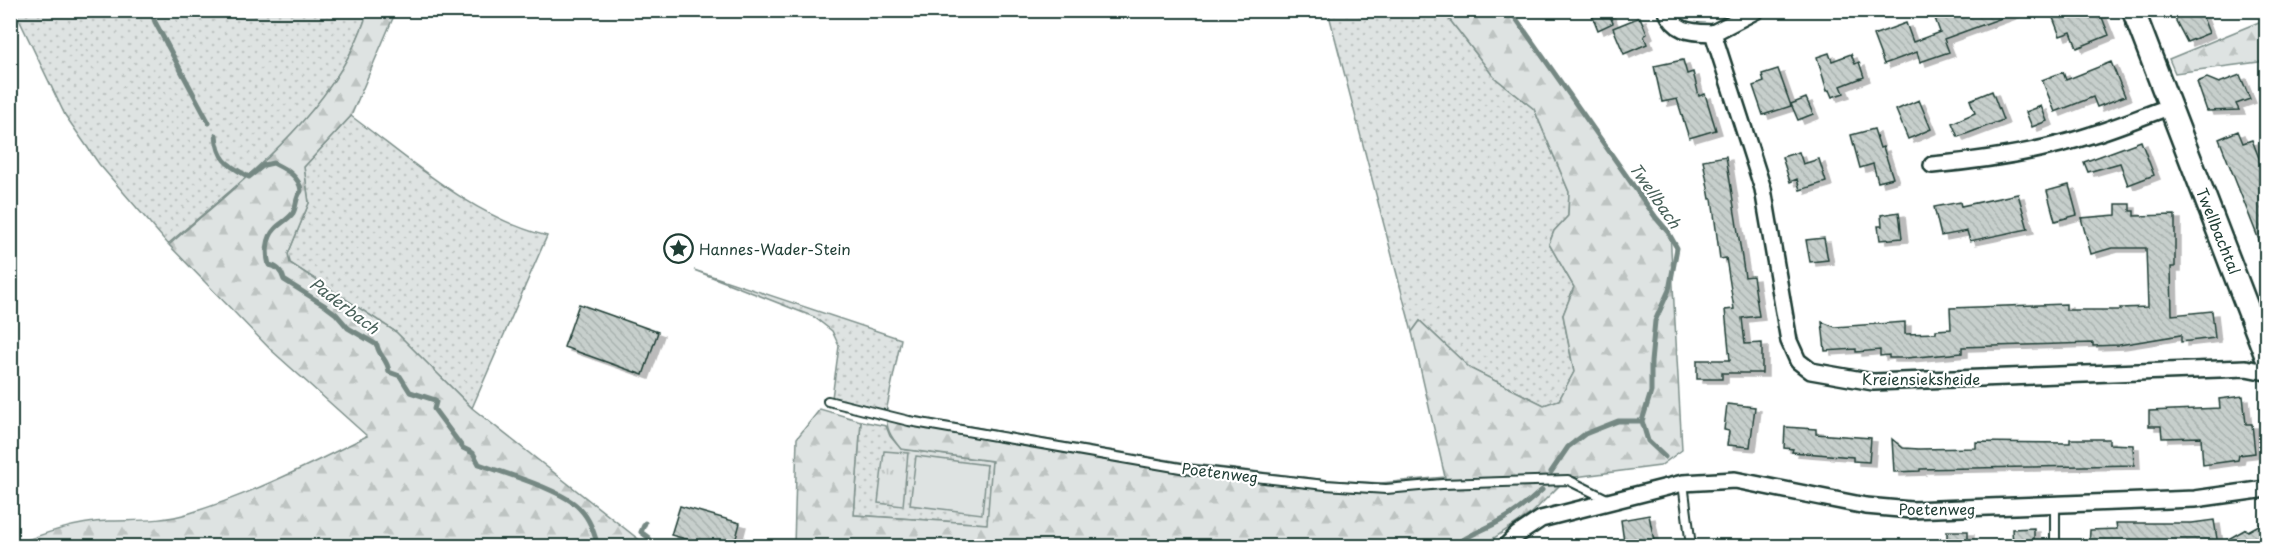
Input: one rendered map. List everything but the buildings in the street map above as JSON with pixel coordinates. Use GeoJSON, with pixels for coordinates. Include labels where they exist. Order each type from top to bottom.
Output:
{"type":"FeatureCollection","features":[{"type":"Feature","properties":{"kind":"street"},"geometry":{"type":"LineString","coordinates":[[1666,10],[1678,29],[1687,32],[1713,33],[1757,10]]}},
{"type":"Feature","properties":{"kind":"street","name":"Twellbachtal"},"geometry":{"type":"LineString","coordinates":[[2133,10],[2266,357]]}},
{"type":"Feature","properties":{"kind":"street","name":"Kreiensieksheide"},"geometry":{"type":"LineString","coordinates":[[1713,33],[1763,189],[1789,341],[1798,361],[1811,371],[1873,382],[2246,368],[2266,372]]}},
{"type":"Feature","properties":{"kind":"street"},"geometry":{"type":"LineString","coordinates":[[1932,165],[1981,161],[2091,136],[2169,107]]}},
{"type":"Feature","properties":{"kind":"street","name":"Poetenweg"},"geometry":{"type":"LineString","coordinates":[[1506,546],[1540,519],[1683,483],[1735,480],[1866,506],[1911,510],[2195,499],[2266,489]]}},
{"type":"Feature","properties":{"kind":"lane","name":"Poetenweg"},"geometry":{"type":"LineString","coordinates":[[828,401],[909,421],[1192,470],[1325,485],[1386,489],[1442,484],[1568,480],[1612,501]]}},
{"type":"Feature","properties":{"kind":"lane"},"geometry":{"type":"LineString","coordinates":[[1683,483],[1691,546]]}},
{"type":"Feature","properties":{"kind":"lane"},"geometry":{"type":"LineString","coordinates":[[2055,506],[2055,546]]}},
{"type":"Feature","properties":{"kind":"green space"},"geometry":{"type":"Polygon","coordinates":[[[15,11],[368,11],[353,48],[334,81],[311,112],[257,168],[168,244],[99,164],[65,115],[15,11]]]}},
{"type":"Feature","properties":{"kind":"green space"},"geometry":{"type":"Polygon","coordinates":[[[368,11],[396,11],[351,116],[304,167],[309,203],[288,254],[290,263],[396,332],[472,408],[647,546],[11,546],[71,526],[108,521],[159,519],[213,506],[302,468],[367,436],[271,350],[169,245],[257,168],[311,111],[334,81],[353,47],[368,11]]]}},
{"type":"Feature","properties":{"kind":"green space"},"geometry":{"type":"Polygon","coordinates":[[[1328,11],[1443,11],[1494,77],[1534,109],[1569,192],[1568,216],[1554,231],[1549,244],[1574,287],[1563,315],[1574,372],[1559,400],[1544,405],[1471,369],[1420,321],[1412,332],[1328,11]]]}},
{"type":"Feature","properties":{"kind":"green space"},"geometry":{"type":"Polygon","coordinates":[[[1443,11],[1510,11],[1670,231],[1682,450],[1660,466],[1567,478],[1532,513],[1482,546],[794,546],[797,438],[820,409],[861,421],[854,515],[987,524],[992,461],[901,449],[889,432],[886,412],[1192,464],[1327,480],[1381,483],[1445,477],[1412,332],[1420,321],[1471,369],[1544,405],[1559,400],[1574,372],[1563,315],[1574,287],[1549,244],[1554,231],[1568,216],[1569,192],[1534,109],[1494,77],[1443,11]]]}},
{"type":"Feature","properties":{"kind":"green space"},"geometry":{"type":"Polygon","coordinates":[[[2264,20],[2266,23],[2266,61],[2175,73],[2169,59],[2264,20]]]}},
{"type":"Feature","properties":{"kind":"green space"},"geometry":{"type":"Polygon","coordinates":[[[351,116],[420,169],[468,202],[493,216],[547,236],[472,408],[396,332],[290,263],[288,254],[309,203],[304,167],[351,116]]]}},
{"type":"Feature","properties":{"kind":"green space"},"geometry":{"type":"Polygon","coordinates":[[[694,270],[901,339],[886,412],[832,398],[839,346],[832,331],[814,317],[694,270]]]}},
{"type":"Feature","properties":{"kind":"green space"},"geometry":{"type":"Polygon","coordinates":[[[861,421],[886,426],[890,436],[901,449],[992,461],[988,524],[854,515],[861,421]]]}},
{"type":"Feature","properties":{"kind":"green space"},"geometry":{"type":"Polygon","coordinates":[[[884,451],[908,453],[903,506],[878,503],[884,451]]]}},
{"type":"Feature","properties":{"kind":"green space"},"geometry":{"type":"Polygon","coordinates":[[[916,456],[987,465],[982,514],[910,505],[916,456]]]}},
{"type":"Feature","properties":{"kind":"waterway","name":"Paderbach"},"geometry":{"type":"LineString","coordinates":[[151,10],[155,22],[209,123]]}},
{"type":"Feature","properties":{"kind":"waterway","name":"Twellbach"},"geometry":{"type":"LineString","coordinates":[[1510,10],[1668,232],[1677,248],[1669,290],[1655,321],[1651,392],[1642,421],[1648,441],[1665,457]]}},
{"type":"Feature","properties":{"kind":"waterway","name":"Paderbach"},"geometry":{"type":"LineString","coordinates":[[216,135],[219,151],[225,161],[249,177],[264,165],[273,163],[298,181],[301,191],[293,213],[277,227],[268,241],[269,265],[279,270],[284,280],[336,314],[348,328],[377,345],[389,372],[400,376],[410,392],[435,400],[434,409],[463,448],[473,453],[479,464],[548,489],[572,502],[586,517],[598,546]]}},
{"type":"Feature","properties":{"kind":"waterway"},"geometry":{"type":"LineString","coordinates":[[1551,472],[1568,447],[1585,434],[1618,421],[1642,421]]}},
{"type":"Feature","properties":{"kind":"waterway"},"geometry":{"type":"LineString","coordinates":[[1454,546],[1511,514],[1542,490]]}},
{"type":"Feature","properties":{"kind":"waterway"},"geometry":{"type":"LineString","coordinates":[[645,523],[641,532],[654,546]]}},
{"type":"Feature","properties":{"kind":"waterway"},"geometry":{"type":"LineString","coordinates":[[251,546],[263,543],[275,546]]}},
{"type":"Feature","properties":{"kind":"place","name":"Hannes-Wader-Stein"},"geometry":{"type":"Point","coordinates":[678,248]}}]}
